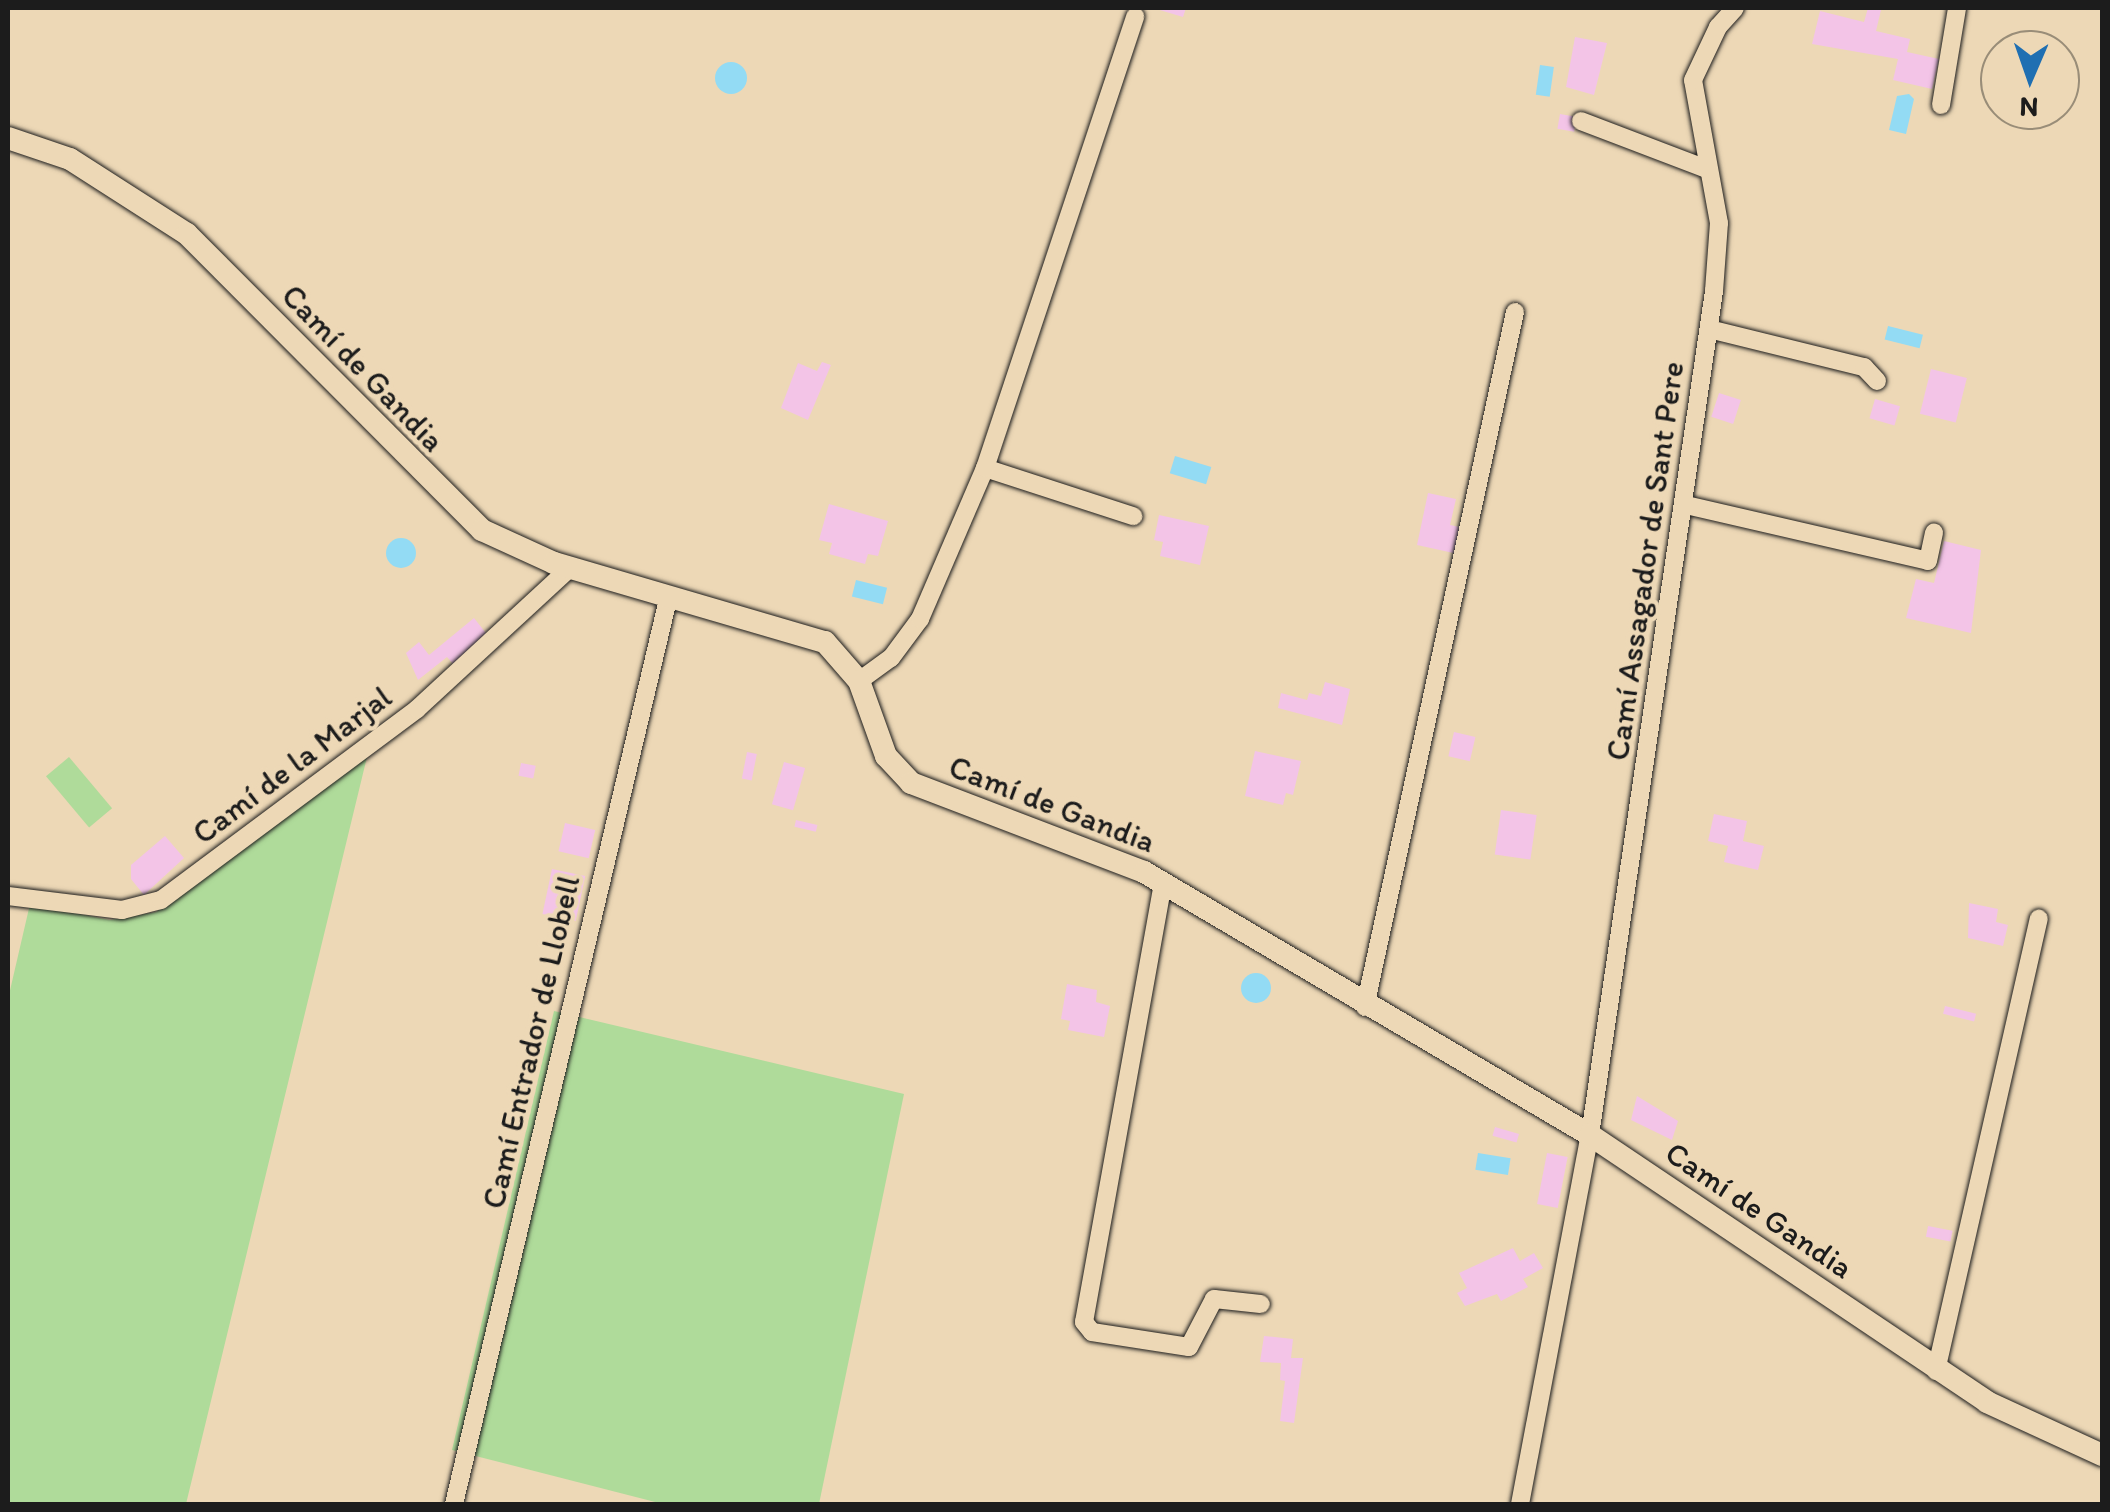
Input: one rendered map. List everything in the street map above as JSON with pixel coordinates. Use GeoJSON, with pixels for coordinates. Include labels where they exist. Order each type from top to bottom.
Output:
{"type":"FeatureCollection","features":[{"type":"Feature","properties":{"kind":"main road","name":"Camí de Gandia"},"geometry":{"type":"LineString","coordinates":[[8,138],[70,159],[163,216],[458,512],[501,542],[570,568],[814,636],[834,649],[859,681],[886,756],[911,783],[1101,852],[1163,883],[1365,1007],[1590,1135],[1936,1371],[2018,1419],[2102,1455]]}},
{"type":"Feature","properties":{"kind":"street","name":"Camí Assagador de Sant Pere"},"geometry":{"type":"LineString","coordinates":[[1520,1504],[1590,1135],[1710,329],[1719,223],[1693,80],[1718,27],[1735,8]]}},
{"type":"Feature","properties":{"kind":"street"},"geometry":{"type":"LineString","coordinates":[[1941,106],[1957,8]]}},
{"type":"Feature","properties":{"kind":"street"},"geometry":{"type":"LineString","coordinates":[[859,681],[891,658],[920,618],[985,468],[1135,16]]}},
{"type":"Feature","properties":{"kind":"street"},"geometry":{"type":"LineString","coordinates":[[1581,121],[1707,169]]}},
{"type":"Feature","properties":{"kind":"street"},"geometry":{"type":"LineString","coordinates":[[1365,1007],[1516,312]]}},
{"type":"Feature","properties":{"kind":"street"},"geometry":{"type":"LineString","coordinates":[[1710,329],[1864,367],[1877,381]]}},
{"type":"Feature","properties":{"kind":"street"},"geometry":{"type":"LineString","coordinates":[[985,468],[1132,516]]}},
{"type":"Feature","properties":{"kind":"street"},"geometry":{"type":"LineString","coordinates":[[1686,505],[1928,561],[1934,533]]}},
{"type":"Feature","properties":{"kind":"street","name":"Camí de la Marjal"},"geometry":{"type":"LineString","coordinates":[[8,896],[122,910],[161,900],[418,709],[570,568]]}},
{"type":"Feature","properties":{"kind":"street","name":"Camí Entrador de Llobell"},"geometry":{"type":"LineString","coordinates":[[454,1504],[669,595]]}},
{"type":"Feature","properties":{"kind":"street"},"geometry":{"type":"LineString","coordinates":[[1163,883],[1084,1322],[1092,1332],[1189,1348],[1214,1299],[1261,1304]]}},
{"type":"Feature","properties":{"kind":"street"},"geometry":{"type":"LineString","coordinates":[[1936,1371],[2039,919]]}},
{"type":"Feature","properties":{"kind":"green space"},"geometry":{"type":"Polygon","coordinates":[[[69,757],[112,808],[89,828],[46,776],[69,757]]]}},
{"type":"Feature","properties":{"kind":"green space"},"geometry":{"type":"Polygon","coordinates":[[[367,757],[186,1504],[8,1504],[8,999],[30,904],[110,920],[156,912],[367,757]]]}},
{"type":"Feature","properties":{"kind":"green space"},"geometry":{"type":"Polygon","coordinates":[[[554,1011],[904,1094],[819,1504],[663,1504],[452,1450],[554,1011]]]}},
{"type":"Feature","properties":{"kind":"water"},"geometry":{"type":"Polygon","coordinates":[[[731,62],[742,67],[747,78],[742,89],[731,94],[720,89],[715,78],[720,67],[731,62]]]}},
{"type":"Feature","properties":{"kind":"water"},"geometry":{"type":"Polygon","coordinates":[[[1540,65],[1554,67],[1550,97],[1536,95],[1540,65]]]}},
{"type":"Feature","properties":{"kind":"water"},"geometry":{"type":"Polygon","coordinates":[[[1909,94],[1914,99],[1906,134],[1889,130],[1897,96],[1909,94]]]}},
{"type":"Feature","properties":{"kind":"water"},"geometry":{"type":"Polygon","coordinates":[[[1888,326],[1923,335],[1920,348],[1885,340],[1888,326]]]}},
{"type":"Feature","properties":{"kind":"water"},"geometry":{"type":"Polygon","coordinates":[[[1175,456],[1211,467],[1206,484],[1170,473],[1175,456]]]}},
{"type":"Feature","properties":{"kind":"water"},"geometry":{"type":"Polygon","coordinates":[[[401,538],[415,547],[416,553],[407,567],[401,568],[387,559],[386,553],[395,539],[401,538]]]}},
{"type":"Feature","properties":{"kind":"water"},"geometry":{"type":"Polygon","coordinates":[[[856,580],[887,588],[883,604],[852,596],[856,580]]]}},
{"type":"Feature","properties":{"kind":"water"},"geometry":{"type":"Polygon","coordinates":[[[1256,973],[1267,977],[1271,988],[1267,999],[1256,1003],[1245,999],[1241,988],[1245,977],[1256,973]]]}},
{"type":"Feature","properties":{"kind":"water"},"geometry":{"type":"Polygon","coordinates":[[[1478,1153],[1511,1158],[1508,1175],[1475,1170],[1478,1153]]]}},
{"type":"Feature","properties":{"kind":"building"},"geometry":{"type":"Polygon","coordinates":[[[1153,8],[1186,8],[1183,17],[1153,8]]]}},
{"type":"Feature","properties":{"kind":"building"},"geometry":{"type":"Polygon","coordinates":[[[1868,8],[1881,10],[1876,31],[1910,39],[1907,52],[1939,59],[1932,89],[1893,80],[1898,59],[1812,44],[1820,11],[1864,22],[1868,8]]]}},
{"type":"Feature","properties":{"kind":"building"},"geometry":{"type":"Polygon","coordinates":[[[1575,37],[1607,43],[1594,95],[1566,87],[1575,37]]]}},
{"type":"Feature","properties":{"kind":"building"},"geometry":{"type":"Polygon","coordinates":[[[1560,114],[1577,117],[1574,132],[1557,129],[1560,114]]]}},
{"type":"Feature","properties":{"kind":"building"},"geometry":{"type":"Polygon","coordinates":[[[822,362],[831,365],[808,420],[781,408],[798,363],[817,371],[822,362]]]}},
{"type":"Feature","properties":{"kind":"building"},"geometry":{"type":"Polygon","coordinates":[[[1931,369],[1967,378],[1956,423],[1920,414],[1931,369]]]}},
{"type":"Feature","properties":{"kind":"building"},"geometry":{"type":"Polygon","coordinates":[[[1719,393],[1741,400],[1733,424],[1711,417],[1719,393]]]}},
{"type":"Feature","properties":{"kind":"building"},"geometry":{"type":"Polygon","coordinates":[[[1875,399],[1900,406],[1894,425],[1869,418],[1875,399]]]}},
{"type":"Feature","properties":{"kind":"building"},"geometry":{"type":"Polygon","coordinates":[[[1428,493],[1456,499],[1450,525],[1464,528],[1458,554],[1417,545],[1428,493]]]}},
{"type":"Feature","properties":{"kind":"building"},"geometry":{"type":"Polygon","coordinates":[[[829,504],[888,521],[878,556],[868,554],[865,564],[829,554],[832,543],[819,540],[829,504]]]}},
{"type":"Feature","properties":{"kind":"building"},"geometry":{"type":"Polygon","coordinates":[[[1159,515],[1209,526],[1200,565],[1160,556],[1163,542],[1154,540],[1159,515]]]}},
{"type":"Feature","properties":{"kind":"building"},"geometry":{"type":"Polygon","coordinates":[[[1944,541],[1981,550],[1971,633],[1906,618],[1916,579],[1934,583],[1944,541]]]}},
{"type":"Feature","properties":{"kind":"building"},"geometry":{"type":"Polygon","coordinates":[[[474,618],[489,637],[455,666],[447,657],[418,680],[406,653],[419,642],[429,655],[474,618]]]}},
{"type":"Feature","properties":{"kind":"building"},"geometry":{"type":"Polygon","coordinates":[[[1325,682],[1350,689],[1342,725],[1278,708],[1281,693],[1307,700],[1309,693],[1321,696],[1325,682]]]}},
{"type":"Feature","properties":{"kind":"building"},"geometry":{"type":"Polygon","coordinates":[[[1454,732],[1475,737],[1470,761],[1448,756],[1454,732]]]}},
{"type":"Feature","properties":{"kind":"building"},"geometry":{"type":"Polygon","coordinates":[[[1255,751],[1301,761],[1293,795],[1286,793],[1283,805],[1245,796],[1255,751]]]}},
{"type":"Feature","properties":{"kind":"building"},"geometry":{"type":"Polygon","coordinates":[[[747,752],[757,754],[752,780],[742,779],[747,752]]]}},
{"type":"Feature","properties":{"kind":"building"},"geometry":{"type":"Polygon","coordinates":[[[784,762],[805,768],[793,810],[772,804],[784,762]]]}},
{"type":"Feature","properties":{"kind":"building"},"geometry":{"type":"Polygon","coordinates":[[[521,763],[536,766],[533,779],[519,776],[521,763]]]}},
{"type":"Feature","properties":{"kind":"building"},"geometry":{"type":"Polygon","coordinates":[[[1501,810],[1537,815],[1530,860],[1495,855],[1501,810]]]}},
{"type":"Feature","properties":{"kind":"building"},"geometry":{"type":"Polygon","coordinates":[[[1714,814],[1747,821],[1743,841],[1764,846],[1758,870],[1724,862],[1728,846],[1708,841],[1714,814]]]}},
{"type":"Feature","properties":{"kind":"building"},"geometry":{"type":"Polygon","coordinates":[[[796,820],[817,825],[816,832],[794,827],[796,820]]]}},
{"type":"Feature","properties":{"kind":"building"},"geometry":{"type":"Polygon","coordinates":[[[565,823],[595,830],[589,858],[558,851],[565,823]]]}},
{"type":"Feature","properties":{"kind":"building"},"geometry":{"type":"Polygon","coordinates":[[[165,836],[184,858],[144,895],[131,879],[131,865],[165,836]]]}},
{"type":"Feature","properties":{"kind":"building"},"geometry":{"type":"Polygon","coordinates":[[[552,869],[585,876],[576,921],[542,914],[552,869]]]}},
{"type":"Feature","properties":{"kind":"building"},"geometry":{"type":"Polygon","coordinates":[[[1969,903],[1998,909],[1996,922],[2008,925],[2003,946],[1968,938],[1969,903]]]}},
{"type":"Feature","properties":{"kind":"building"},"geometry":{"type":"Polygon","coordinates":[[[1067,984],[1097,990],[1096,1002],[1110,1006],[1104,1037],[1068,1030],[1070,1021],[1061,1019],[1067,984]]]}},
{"type":"Feature","properties":{"kind":"building"},"geometry":{"type":"Polygon","coordinates":[[[1945,1006],[1976,1014],[1974,1022],[1943,1014],[1945,1006]]]}},
{"type":"Feature","properties":{"kind":"building"},"geometry":{"type":"Polygon","coordinates":[[[1637,1096],[1678,1121],[1672,1140],[1631,1120],[1637,1096]]]}},
{"type":"Feature","properties":{"kind":"building"},"geometry":{"type":"Polygon","coordinates":[[[1495,1127],[1519,1134],[1517,1143],[1493,1136],[1495,1127]]]}},
{"type":"Feature","properties":{"kind":"building"},"geometry":{"type":"Polygon","coordinates":[[[1547,1153],[1568,1157],[1558,1208],[1537,1204],[1547,1153]]]}},
{"type":"Feature","properties":{"kind":"building"},"geometry":{"type":"Polygon","coordinates":[[[1928,1226],[1953,1231],[1950,1242],[1926,1237],[1928,1226]]]}},
{"type":"Feature","properties":{"kind":"building"},"geometry":{"type":"Polygon","coordinates":[[[1513,1248],[1520,1261],[1534,1253],[1543,1268],[1523,1279],[1528,1287],[1501,1301],[1497,1294],[1465,1306],[1457,1293],[1467,1288],[1459,1273],[1513,1248]]]}},
{"type":"Feature","properties":{"kind":"building"},"geometry":{"type":"Polygon","coordinates":[[[1264,1336],[1293,1339],[1291,1358],[1303,1358],[1294,1423],[1280,1421],[1285,1381],[1280,1380],[1281,1363],[1260,1362],[1264,1336]]]}}]}
